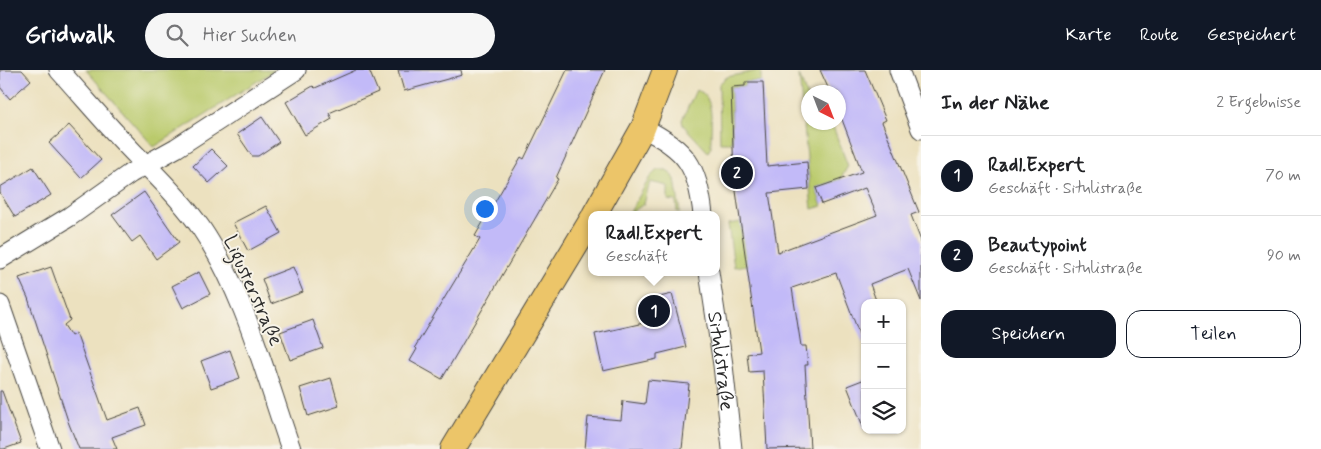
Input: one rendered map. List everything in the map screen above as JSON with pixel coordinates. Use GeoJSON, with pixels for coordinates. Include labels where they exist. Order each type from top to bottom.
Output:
{"type":"FeatureCollection","features":[{"type":"Feature","properties":{"kind":"main road"},"geometry":{"type":"LineString","coordinates":[[596,211],[643,128],[665,70]]}},
{"type":"Feature","properties":{"kind":"main road"},"geometry":{"type":"LineString","coordinates":[[453,449],[588,226]]}},
{"type":"Feature","properties":{"kind":"street","name":"Ligusterstraße"},"geometry":{"type":"LineString","coordinates":[[59,70],[146,166],[167,184],[200,228],[217,255],[242,311],[291,449]]}},
{"type":"Feature","properties":{"kind":"street"},"geometry":{"type":"LineString","coordinates":[[0,259],[69,217],[131,172],[146,166],[296,70]]}},
{"type":"Feature","properties":{"kind":"street"},"geometry":{"type":"LineString","coordinates":[[899,70],[921,129]]}},
{"type":"Feature","properties":{"kind":"street"},"geometry":{"type":"LineString","coordinates":[[643,128],[668,140],[690,163],[697,180],[702,211]]}},
{"type":"Feature","properties":{"kind":"street","name":"Situlistraße"},"geometry":{"type":"LineString","coordinates":[[710,276],[724,374],[732,449]]}},
{"type":"Feature","properties":{"kind":"street"},"geometry":{"type":"LineString","coordinates":[[0,306],[50,449]]}},
{"type":"Feature","properties":{"kind":"green space"},"geometry":{"type":"Polygon","coordinates":[[[86,70],[275,70],[154,147],[86,70]]]}},
{"type":"Feature","properties":{"kind":"green space"},"geometry":{"type":"Polygon","coordinates":[[[761,70],[761,82],[745,82],[745,86],[731,87],[732,143],[720,143],[719,84],[727,77],[761,70]]]}},
{"type":"Feature","properties":{"kind":"green space"},"geometry":{"type":"Polygon","coordinates":[[[799,75],[803,85],[801,85],[801,96],[799,75]]]}},
{"type":"Feature","properties":{"kind":"green space"},"geometry":{"type":"Polygon","coordinates":[[[696,90],[703,93],[710,106],[711,147],[708,152],[683,125],[682,120],[696,90]]]}},
{"type":"Feature","properties":{"kind":"green space"},"geometry":{"type":"Polygon","coordinates":[[[804,130],[834,130],[848,166],[840,180],[816,188],[822,206],[812,209],[804,130]]]}},
{"type":"Feature","properties":{"kind":"green space"},"geometry":{"type":"Polygon","coordinates":[[[657,170],[667,170],[675,179],[680,211],[677,211],[676,201],[668,200],[668,186],[650,182],[644,204],[631,211],[650,177],[657,170]]]}},
{"type":"Feature","properties":{"kind":"green space"},"geometry":{"type":"Polygon","coordinates":[[[741,222],[747,265],[734,267],[728,224],[741,222]]]}},
{"type":"Feature","properties":{"kind":"building"},"geometry":{"type":"Polygon","coordinates":[[[0,70],[22,70],[31,80],[10,99],[0,87],[0,70]]]}},
{"type":"Feature","properties":{"kind":"building"},"geometry":{"type":"Polygon","coordinates":[[[356,70],[369,70],[378,92],[329,113],[332,119],[305,135],[286,102],[313,86],[315,88],[356,70]]]}},
{"type":"Feature","properties":{"kind":"building"},"geometry":{"type":"Polygon","coordinates":[[[398,70],[461,70],[462,75],[404,91],[398,70]]]}},
{"type":"Feature","properties":{"kind":"building"},"geometry":{"type":"Polygon","coordinates":[[[567,70],[605,70],[556,178],[558,179],[442,379],[410,361],[417,349],[415,347],[480,239],[475,236],[521,157],[524,159],[567,70]]]}},
{"type":"Feature","properties":{"kind":"building"},"geometry":{"type":"Polygon","coordinates":[[[820,70],[865,70],[886,120],[882,122],[919,212],[911,215],[921,241],[921,301],[908,269],[870,284],[876,299],[861,299],[861,339],[836,273],[792,288],[801,346],[806,346],[808,365],[805,365],[810,448],[767,449],[763,371],[749,372],[747,354],[759,352],[734,177],[731,87],[745,86],[745,82],[763,82],[767,166],[807,162],[809,189],[769,193],[778,252],[877,215],[865,188],[822,204],[816,188],[862,172],[846,130],[846,85],[827,85],[820,70]]]}},
{"type":"Feature","properties":{"kind":"building"},"geometry":{"type":"Polygon","coordinates":[[[262,117],[279,142],[258,156],[252,156],[237,134],[262,117]]]}},
{"type":"Feature","properties":{"kind":"building"},"geometry":{"type":"Polygon","coordinates":[[[69,125],[101,160],[81,178],[49,143],[69,125]]]}},
{"type":"Feature","properties":{"kind":"building"},"geometry":{"type":"Polygon","coordinates":[[[211,149],[228,166],[209,183],[193,166],[211,149]]]}},
{"type":"Feature","properties":{"kind":"building"},"geometry":{"type":"Polygon","coordinates":[[[33,167],[51,195],[15,217],[0,193],[0,187],[33,167]]]}},
{"type":"Feature","properties":{"kind":"building"},"geometry":{"type":"Polygon","coordinates":[[[144,192],[179,242],[156,259],[140,236],[132,242],[112,215],[144,192]]]}},
{"type":"Feature","properties":{"kind":"building"},"geometry":{"type":"Polygon","coordinates":[[[266,206],[281,233],[248,251],[233,223],[266,206]]]}},
{"type":"Feature","properties":{"kind":"building"},"geometry":{"type":"Polygon","coordinates":[[[51,267],[70,320],[64,325],[71,336],[76,333],[107,420],[140,408],[146,425],[112,437],[117,449],[79,449],[69,424],[28,298],[19,278],[51,267]]]}},
{"type":"Feature","properties":{"kind":"building"},"geometry":{"type":"Polygon","coordinates":[[[293,267],[303,292],[271,304],[262,279],[293,267]]]}},
{"type":"Feature","properties":{"kind":"building"},"geometry":{"type":"Polygon","coordinates":[[[199,272],[210,294],[183,308],[172,286],[199,272]]]}},
{"type":"Feature","properties":{"kind":"building"},"geometry":{"type":"Polygon","coordinates":[[[672,294],[686,347],[657,354],[657,359],[603,371],[595,334],[648,322],[643,301],[672,294]]]}},
{"type":"Feature","properties":{"kind":"building"},"geometry":{"type":"Polygon","coordinates":[[[313,320],[323,348],[290,360],[280,332],[313,320]]]}},
{"type":"Feature","properties":{"kind":"building"},"geometry":{"type":"Polygon","coordinates":[[[230,350],[240,378],[211,388],[201,361],[230,350]]]}},
{"type":"Feature","properties":{"kind":"building"},"geometry":{"type":"Polygon","coordinates":[[[331,378],[339,406],[308,416],[300,388],[331,378]]]}},
{"type":"Feature","properties":{"kind":"building"},"geometry":{"type":"Polygon","coordinates":[[[648,380],[689,384],[682,449],[585,449],[588,417],[621,420],[623,401],[645,404],[648,380]]]}},
{"type":"Feature","properties":{"kind":"building"},"geometry":{"type":"Polygon","coordinates":[[[861,381],[861,421],[847,386],[861,381]]]}},
{"type":"Feature","properties":{"kind":"building"},"geometry":{"type":"Polygon","coordinates":[[[0,391],[2,391],[21,443],[4,449],[0,449],[0,391]]]}},
{"type":"Feature","properties":{"kind":"place","name":"Beautypoint"},"geometry":{"type":"Point","coordinates":[737,173]}},
{"type":"Feature","properties":{"kind":"place","name":"Radl.Expert"},"geometry":{"type":"Point","coordinates":[654,311]}}]}
